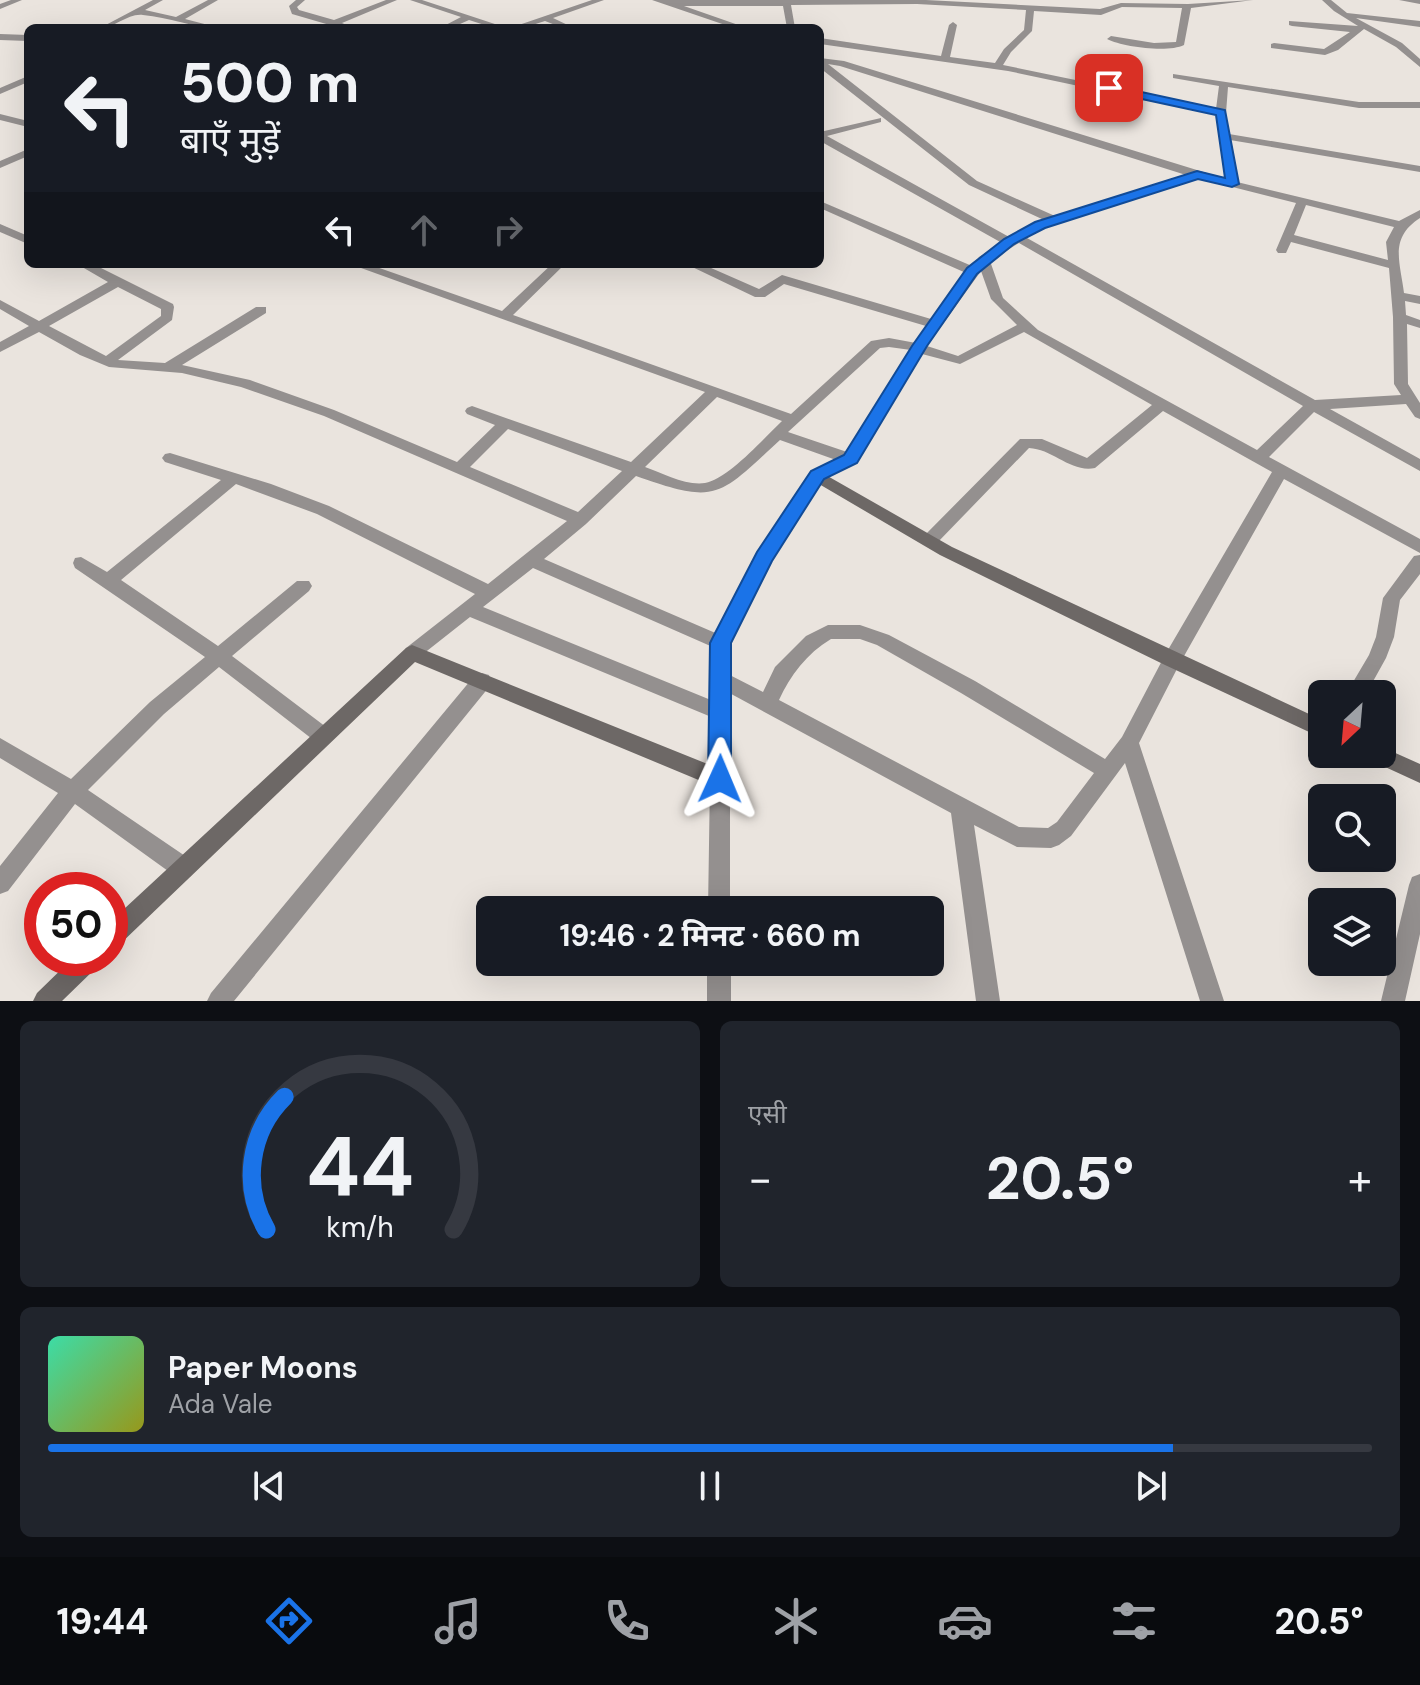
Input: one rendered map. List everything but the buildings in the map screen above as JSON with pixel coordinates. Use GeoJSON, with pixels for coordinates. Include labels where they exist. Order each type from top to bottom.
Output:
{"type":"FeatureCollection","features":[{"type":"Feature","properties":{"kind":"main road"},"geometry":{"type":"LineString","coordinates":[[128,921],[412,653],[720,779],[718,677],[721,643],[764,557],[817,475],[930,540],[1172,660],[1308,723]]}},
{"type":"Feature","properties":{"kind":"main road"},"geometry":{"type":"LineString","coordinates":[[1396,763],[1420,774]]}},
{"type":"Feature","properties":{"kind":"main road"},"geometry":{"type":"LineString","coordinates":[[45,1001],[71,976]]}},
{"type":"Feature","properties":{"kind":"street"},"geometry":{"type":"LineString","coordinates":[[0,7],[18,0]]}},
{"type":"Feature","properties":{"kind":"street"},"geometry":{"type":"LineString","coordinates":[[112,24],[159,0]]}},
{"type":"Feature","properties":{"kind":"street"},"geometry":{"type":"LineString","coordinates":[[176,20],[214,0]]}},
{"type":"Feature","properties":{"kind":"street"},"geometry":{"type":"LineString","coordinates":[[291,0],[301,0]]}},
{"type":"Feature","properties":{"kind":"street"},"geometry":{"type":"LineString","coordinates":[[301,0],[293,9],[337,24]]}},
{"type":"Feature","properties":{"kind":"street"},"geometry":{"type":"LineString","coordinates":[[334,23],[393,0]]}},
{"type":"Feature","properties":{"kind":"street"},"geometry":{"type":"LineString","coordinates":[[414,0],[491,24]]}},
{"type":"Feature","properties":{"kind":"street"},"geometry":{"type":"LineString","coordinates":[[431,5],[445,0]]}},
{"type":"Feature","properties":{"kind":"street"},"geometry":{"type":"LineString","coordinates":[[641,0],[708,24]]}},
{"type":"Feature","properties":{"kind":"street"},"geometry":{"type":"LineString","coordinates":[[656,0],[730,24]]}},
{"type":"Feature","properties":{"kind":"street"},"geometry":{"type":"LineString","coordinates":[[668,4],[680,1],[911,1],[1101,12],[1137,2],[1188,6],[1249,0]]}},
{"type":"Feature","properties":{"kind":"street"},"geometry":{"type":"LineString","coordinates":[[1326,0],[1359,28]]}},
{"type":"Feature","properties":{"kind":"street"},"geometry":{"type":"LineString","coordinates":[[1403,0],[1420,2]]}},
{"type":"Feature","properties":{"kind":"street"},"geometry":{"type":"LineString","coordinates":[[525,24],[596,1]]}},
{"type":"Feature","properties":{"kind":"street"},"geometry":{"type":"LineString","coordinates":[[786,2],[790,24]]}},
{"type":"Feature","properties":{"kind":"street"},"geometry":{"type":"LineString","coordinates":[[1111,39],[1154,46],[1180,45],[1184,12],[1188,6]]}},
{"type":"Feature","properties":{"kind":"street"},"geometry":{"type":"LineString","coordinates":[[998,66],[1007,51],[1028,31],[1030,8]]}},
{"type":"Feature","properties":{"kind":"street"},"geometry":{"type":"LineString","coordinates":[[137,11],[196,24]]}},
{"type":"Feature","properties":{"kind":"street"},"geometry":{"type":"LineString","coordinates":[[1342,14],[1420,24]]}},
{"type":"Feature","properties":{"kind":"street"},"geometry":{"type":"LineString","coordinates":[[453,24],[469,17]]}},
{"type":"Feature","properties":{"kind":"street"},"geometry":{"type":"LineString","coordinates":[[544,17],[561,24]]}},
{"type":"Feature","properties":{"kind":"street"},"geometry":{"type":"LineString","coordinates":[[304,23],[314,18]]}},
{"type":"Feature","properties":{"kind":"street"},"geometry":{"type":"LineString","coordinates":[[1292,23],[1359,28],[1387,38],[1409,41]]}},
{"type":"Feature","properties":{"kind":"street"},"geometry":{"type":"LineString","coordinates":[[945,58],[953,25]]}},
{"type":"Feature","properties":{"kind":"street"},"geometry":{"type":"LineString","coordinates":[[1274,46],[1325,52],[1335,48],[1359,28]]}},
{"type":"Feature","properties":{"kind":"street"},"geometry":{"type":"LineString","coordinates":[[0,37],[24,38]]}},
{"type":"Feature","properties":{"kind":"street"},"geometry":{"type":"LineString","coordinates":[[1387,38],[1413,55],[1420,64]]}},
{"type":"Feature","properties":{"kind":"street"},"geometry":{"type":"LineString","coordinates":[[824,42],[998,66],[1221,113]]}},
{"type":"Feature","properties":{"kind":"street"},"geometry":{"type":"LineString","coordinates":[[824,62],[841,63],[1197,175],[1401,225]]}},
{"type":"Feature","properties":{"kind":"street"},"geometry":{"type":"LineString","coordinates":[[824,65],[973,183],[1054,220]]}},
{"type":"Feature","properties":{"kind":"street"},"geometry":{"type":"LineString","coordinates":[[1176,76],[1359,105],[1420,105]]}},
{"type":"Feature","properties":{"kind":"street"},"geometry":{"type":"LineString","coordinates":[[824,78],[953,182],[1040,225]]}},
{"type":"Feature","properties":{"kind":"street"},"geometry":{"type":"LineString","coordinates":[[0,91],[24,81]]}},
{"type":"Feature","properties":{"kind":"street"},"geometry":{"type":"LineString","coordinates":[[1224,83],[1221,113],[1232,184]]}},
{"type":"Feature","properties":{"kind":"street"},"geometry":{"type":"LineString","coordinates":[[13,85],[24,89]]}},
{"type":"Feature","properties":{"kind":"street"},"geometry":{"type":"LineString","coordinates":[[0,117],[24,123]]}},
{"type":"Feature","properties":{"kind":"street"},"geometry":{"type":"LineString","coordinates":[[824,135],[877,120]]}},
{"type":"Feature","properties":{"kind":"street"},"geometry":{"type":"LineString","coordinates":[[1225,136],[1420,169]]}},
{"type":"Feature","properties":{"kind":"street"},"geometry":{"type":"LineString","coordinates":[[824,138],[1420,466]]}},
{"type":"Feature","properties":{"kind":"street"},"geometry":{"type":"LineString","coordinates":[[2,162],[24,154]]}},
{"type":"Feature","properties":{"kind":"street"},"geometry":{"type":"LineString","coordinates":[[817,475],[851,459],[934,324],[978,265],[1040,225],[1197,175]]}},
{"type":"Feature","properties":{"kind":"street"},"geometry":{"type":"LineString","coordinates":[[1302,201],[1284,244],[1395,266]]}},
{"type":"Feature","properties":{"kind":"street"},"geometry":{"type":"LineString","coordinates":[[824,206],[978,265],[997,299],[1026,326],[1281,470],[1417,540]]}},
{"type":"Feature","properties":{"kind":"street"},"geometry":{"type":"LineString","coordinates":[[1420,213],[1401,225],[1392,242],[1400,317],[1401,384],[1420,414]]}},
{"type":"Feature","properties":{"kind":"street"},"geometry":{"type":"LineString","coordinates":[[0,228],[24,238]]}},
{"type":"Feature","properties":{"kind":"street"},"geometry":{"type":"LineString","coordinates":[[91,268],[163,302],[169,312],[167,317],[108,361]]}},
{"type":"Feature","properties":{"kind":"street"},"geometry":{"type":"LineString","coordinates":[[367,268],[793,420]]}},
{"type":"Feature","properties":{"kind":"street"},"geometry":{"type":"LineString","coordinates":[[504,316],[555,268]]}},
{"type":"Feature","properties":{"kind":"street"},"geometry":{"type":"LineString","coordinates":[[701,268],[760,294],[782,279],[934,324]]}},
{"type":"Feature","properties":{"kind":"street"},"geometry":{"type":"LineString","coordinates":[[0,348],[119,281]]}},
{"type":"Feature","properties":{"kind":"street"},"geometry":{"type":"LineString","coordinates":[[1398,296],[1420,300]]}},
{"type":"Feature","properties":{"kind":"street"},"geometry":{"type":"LineString","coordinates":[[0,304],[85,352],[108,361],[167,368],[245,383],[329,413],[580,520]]}},
{"type":"Feature","properties":{"kind":"street"},"geometry":{"type":"LineString","coordinates":[[167,368],[261,310]]}},
{"type":"Feature","properties":{"kind":"street"},"geometry":{"type":"LineString","coordinates":[[1400,317],[1420,324]]}},
{"type":"Feature","properties":{"kind":"street"},"geometry":{"type":"LineString","coordinates":[[472,411],[678,485],[705,489],[727,480],[869,348],[882,343],[920,346],[949,359],[960,360],[1026,326]]}},
{"type":"Feature","properties":{"kind":"street"},"geometry":{"type":"LineString","coordinates":[[412,653],[580,520],[715,391]]}},
{"type":"Feature","properties":{"kind":"street"},"geometry":{"type":"LineString","coordinates":[[1259,457],[1312,405],[1408,399]]}},
{"type":"Feature","properties":{"kind":"street"},"geometry":{"type":"LineString","coordinates":[[930,540],[1025,443],[1041,443],[1073,461],[1090,464],[1162,404]]}},
{"type":"Feature","properties":{"kind":"street"},"geometry":{"type":"LineString","coordinates":[[460,468],[505,423]]}},
{"type":"Feature","properties":{"kind":"street"},"geometry":{"type":"LineString","coordinates":[[777,434],[851,459]]}},
{"type":"Feature","properties":{"kind":"street"},"geometry":{"type":"LineString","coordinates":[[170,458],[352,523],[489,593]]}},
{"type":"Feature","properties":{"kind":"street"},"geometry":{"type":"LineString","coordinates":[[718,677],[1017,837],[1037,840],[1051,838],[1064,829],[1129,743],[1172,660],[1281,470]]}},
{"type":"Feature","properties":{"kind":"street"},"geometry":{"type":"LineString","coordinates":[[108,581],[233,478]]}},
{"type":"Feature","properties":{"kind":"street"},"geometry":{"type":"LineString","coordinates":[[531,560],[721,643]]}},
{"type":"Feature","properties":{"kind":"street"},"geometry":{"type":"LineString","coordinates":[[1364,680],[1385,637],[1392,598],[1420,561]]}},
{"type":"Feature","properties":{"kind":"street"},"geometry":{"type":"LineString","coordinates":[[81,563],[218,656],[323,736]]}},
{"type":"Feature","properties":{"kind":"street"},"geometry":{"type":"LineString","coordinates":[[0,883],[73,791],[157,708],[303,586]]}},
{"type":"Feature","properties":{"kind":"street"},"geometry":{"type":"LineString","coordinates":[[468,609],[721,713]]}},
{"type":"Feature","properties":{"kind":"street"},"geometry":{"type":"LineString","coordinates":[[768,702],[782,673],[812,641],[828,632],[860,632],[883,640],[968,687],[1108,771]]}},
{"type":"Feature","properties":{"kind":"street"},"geometry":{"type":"LineString","coordinates":[[219,1001],[482,681]]}},
{"type":"Feature","properties":{"kind":"street"},"geometry":{"type":"LineString","coordinates":[[1129,743],[1212,1001]]}},
{"type":"Feature","properties":{"kind":"street"},"geometry":{"type":"LineString","coordinates":[[0,747],[73,791],[183,868]]}},
{"type":"Feature","properties":{"kind":"street"},"geometry":{"type":"LineString","coordinates":[[719,896],[720,779]]}},
{"type":"Feature","properties":{"kind":"street"},"geometry":{"type":"LineString","coordinates":[[961,806],[988,1001]]}},
{"type":"Feature","properties":{"kind":"street"},"geometry":{"type":"LineString","coordinates":[[1393,1001],[1420,885]]}},
{"type":"Feature","properties":{"kind":"street"},"geometry":{"type":"LineString","coordinates":[[719,976],[719,1001]]}},
{"type":"Feature","properties":{"kind":"route"},"geometry":{"type":"LineString","coordinates":[[720,779],[718,677],[721,643],[764,557],[817,475],[851,459],[934,324],[972,271],[1009,242],[1040,225],[1197,175],[1232,184],[1221,113],[1109,88]]}}]}
